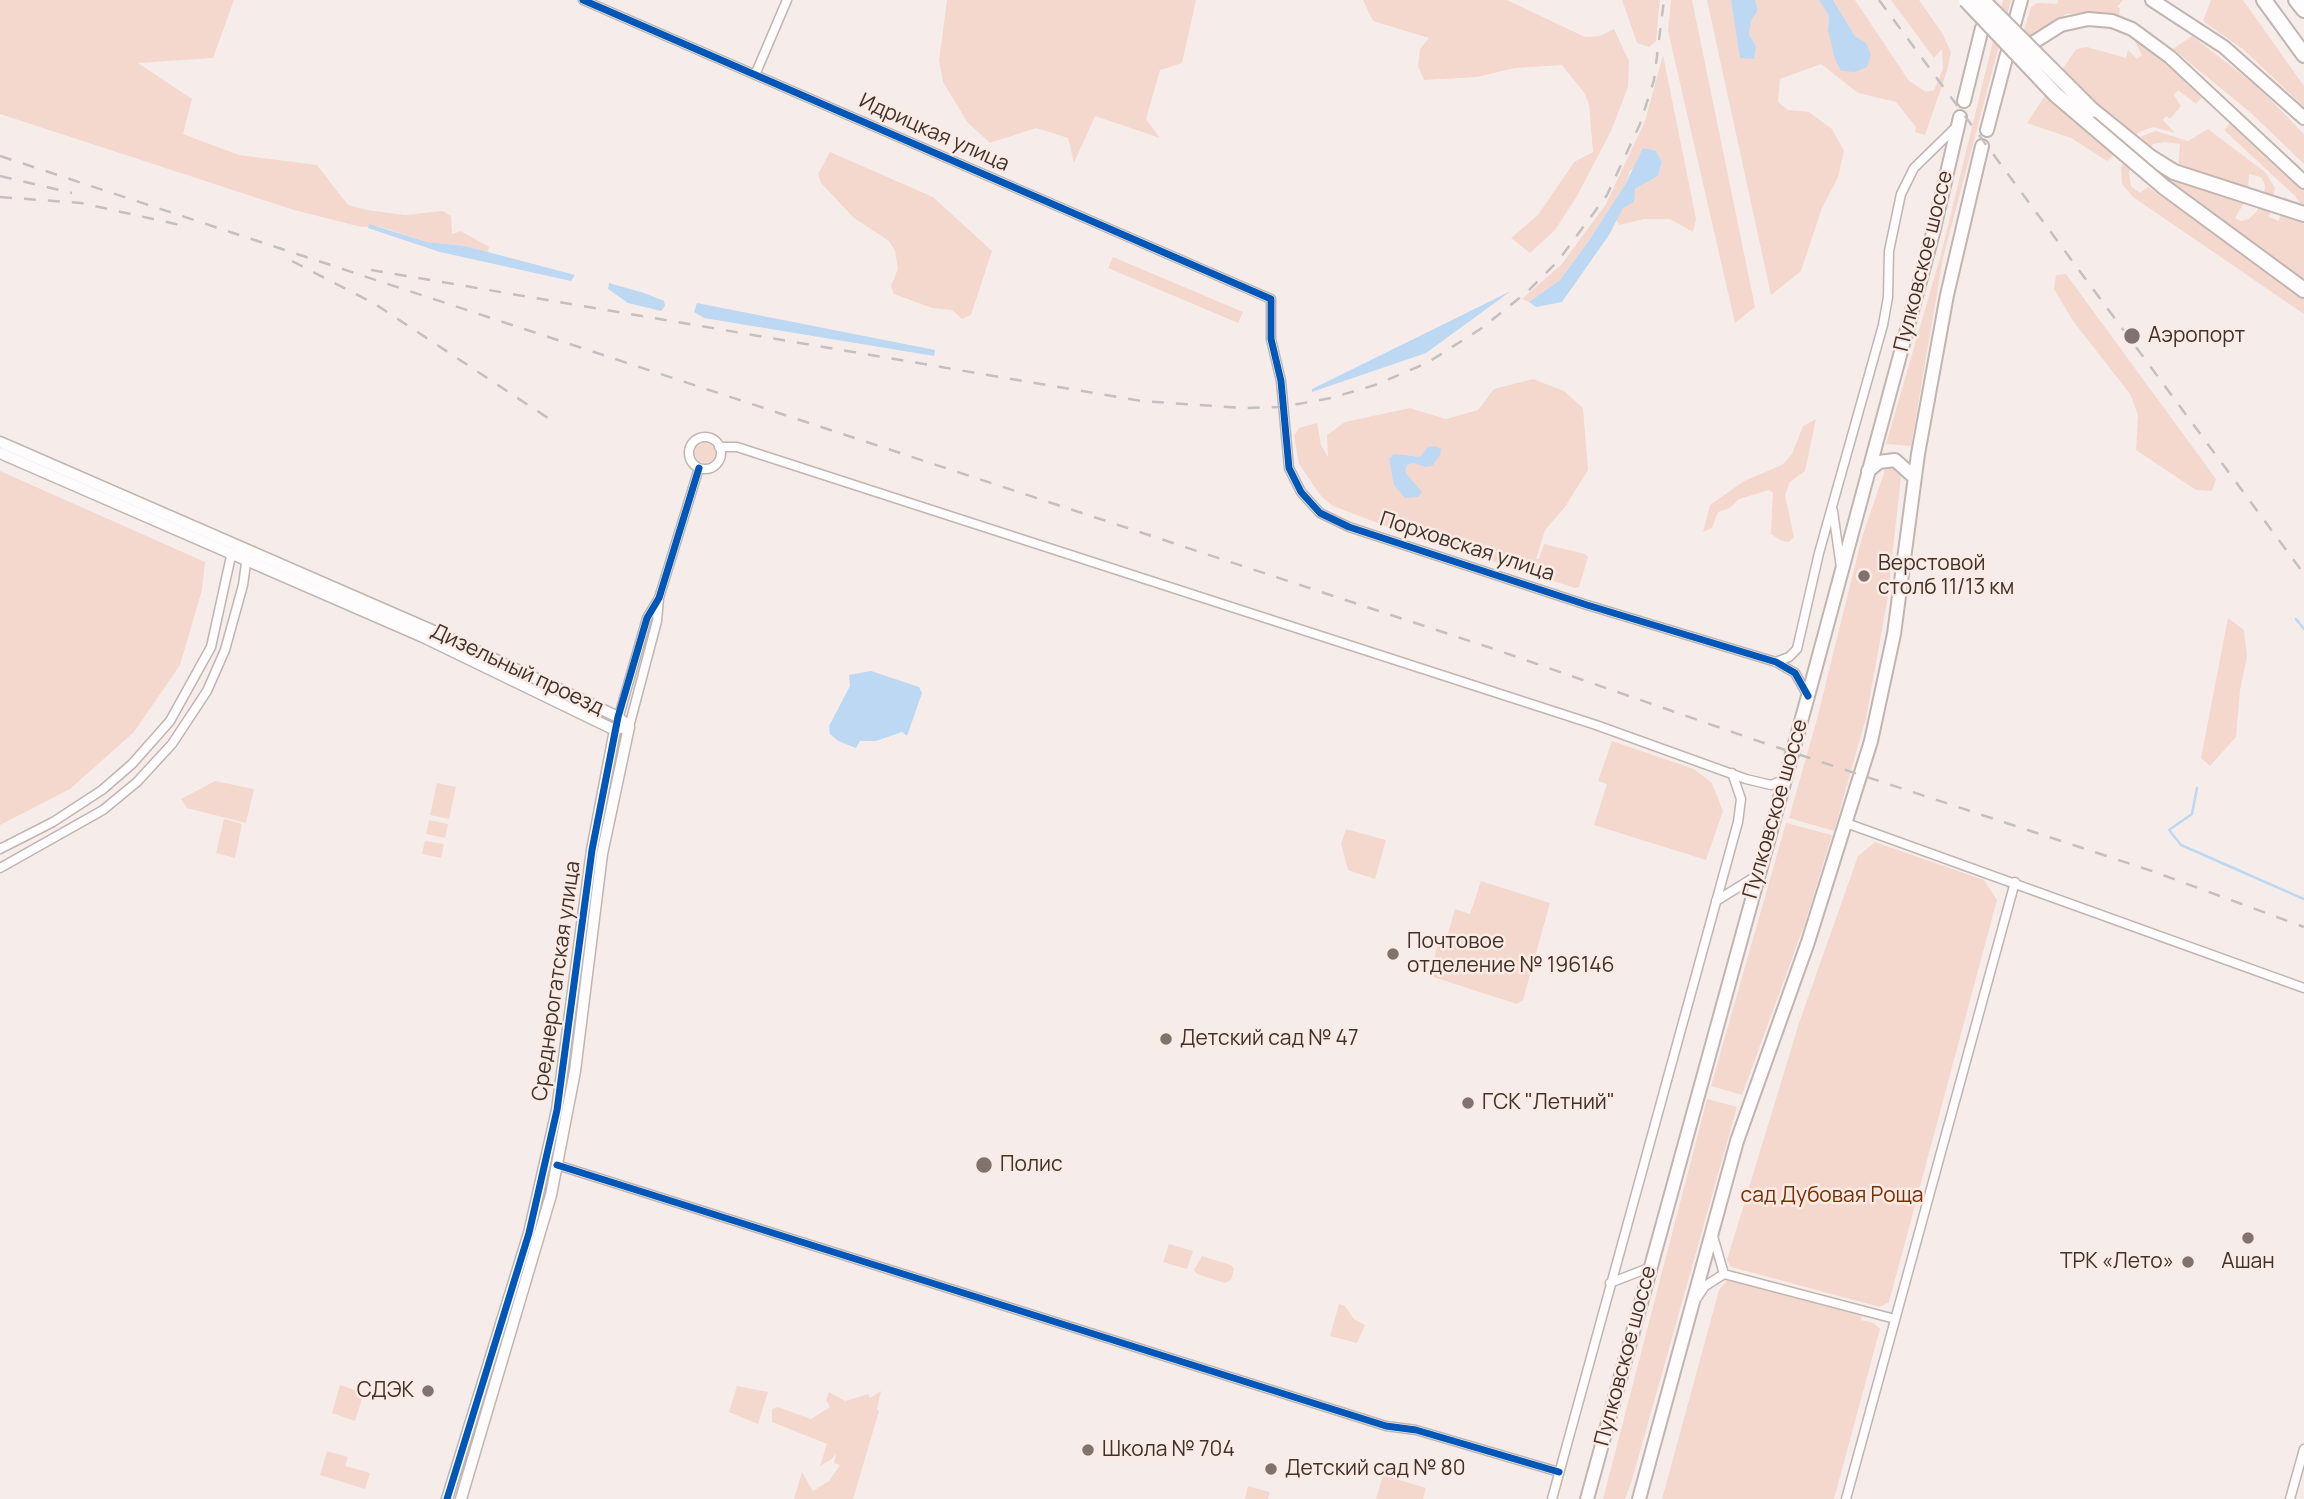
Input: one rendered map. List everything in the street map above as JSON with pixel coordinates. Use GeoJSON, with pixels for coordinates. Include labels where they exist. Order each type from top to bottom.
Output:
{"type":"FeatureCollection","features":[{"type":"Feature","properties":{"kind":"highway"},"geometry":{"type":"LineString","coordinates":[[1966,0],[2056,95],[2164,187],[2304,290]]}},
{"type":"Feature","properties":{"kind":"highway"},"geometry":{"type":"LineString","coordinates":[[1982,0],[2092,110],[2150,157],[2185,177],[2304,214]]}},
{"type":"Feature","properties":{"kind":"highway"},"geometry":{"type":"LineString","coordinates":[[2264,0],[2304,55]]}},
{"type":"Feature","properties":{"kind":"highway"},"geometry":{"type":"LineString","coordinates":[[2296,0],[2304,10]]}},
{"type":"Feature","properties":{"kind":"main road"},"geometry":{"type":"LineString","coordinates":[[2014,25],[2021,0]]}},
{"type":"Feature","properties":{"kind":"main road"},"geometry":{"type":"LineString","coordinates":[[2152,0],[2254,71],[2304,118]]}},
{"type":"Feature","properties":{"kind":"main road"},"geometry":{"type":"LineString","coordinates":[[2031,44],[2061,25],[2088,19],[2112,21],[2132,29],[2170,57],[2304,182]]}},
{"type":"Feature","properties":{"kind":"main road"},"geometry":{"type":"LineString","coordinates":[[1964,101],[1982,28]]}},
{"type":"Feature","properties":{"kind":"main road"},"geometry":{"type":"LineString","coordinates":[[1987,130],[2007,59]]}},
{"type":"Feature","properties":{"kind":"main road","name":"Пулковское шоссе"},"geometry":{"type":"LineString","coordinates":[[1587,1499],[1933,233],[1959,121]]}},
{"type":"Feature","properties":{"kind":"main road","name":"Пулковское шоссе"},"geometry":{"type":"LineString","coordinates":[[1639,1499],[1747,1108],[1808,942],[1871,741],[1889,659],[1915,478],[1947,295],[1982,146]]}},
{"type":"Feature","properties":{"kind":"main road"},"geometry":{"type":"LineString","coordinates":[[1868,471],[1879,462],[1895,460],[1915,478]]}},
{"type":"Feature","properties":{"kind":"street","name":"Идрицкая улица"},"geometry":{"type":"LineString","coordinates":[[583,0],[1270,299]]}},
{"type":"Feature","properties":{"kind":"street"},"geometry":{"type":"LineString","coordinates":[[755,75],[787,0]]}},
{"type":"Feature","properties":{"kind":"street"},"geometry":{"type":"LineString","coordinates":[[1776,662],[1789,657],[1797,649],[1832,508],[1883,325],[1888,297],[1889,251],[1902,194],[1914,168],[1959,121]]}},
{"type":"Feature","properties":{"kind":"street","name":"Порховская улица"},"geometry":{"type":"LineString","coordinates":[[1270,299],[1271,339],[1281,381],[1289,468],[1301,492],[1320,513],[1349,527],[1587,605],[1776,662],[1794,673],[1808,696]]}},
{"type":"Feature","properties":{"kind":"street","name":"Среднерогатская улица"},"geometry":{"type":"LineString","coordinates":[[705,437],[714,440],[719,447],[720,456],[716,464],[709,468],[699,468],[692,462],[689,454],[693,442],[705,437]]}},
{"type":"Feature","properties":{"kind":"street","name":"Дизельный проезд"},"geometry":{"type":"LineString","coordinates":[[0,442],[246,547],[618,717],[629,727]]}},
{"type":"Feature","properties":{"kind":"street"},"geometry":{"type":"LineString","coordinates":[[719,447],[737,447],[1596,725],[1763,784],[1783,780]]}},
{"type":"Feature","properties":{"kind":"street","name":"Дизельный проезд"},"geometry":{"type":"LineString","coordinates":[[0,453],[231,556],[423,637],[615,730],[629,727]]}},
{"type":"Feature","properties":{"kind":"street","name":"Среднерогатская улица"},"geometry":{"type":"LineString","coordinates":[[461,1499],[545,1217],[575,1071],[602,854],[629,727],[657,621],[659,598],[699,468]]}},
{"type":"Feature","properties":{"kind":"street"},"geometry":{"type":"LineString","coordinates":[[1832,508],[1841,570]]}},
{"type":"Feature","properties":{"kind":"street"},"geometry":{"type":"LineString","coordinates":[[0,849],[53,822],[102,790],[132,764],[170,721],[211,647],[231,556],[246,547],[248,563],[225,650],[217,670],[172,744],[137,782],[103,810],[0,868]]}},
{"type":"Feature","properties":{"kind":"street","name":"Среднерогатская улица"},"geometry":{"type":"LineString","coordinates":[[447,1499],[501,1331],[549,1149],[564,1070],[592,850],[615,730],[647,618],[659,598]]}},
{"type":"Feature","properties":{"kind":"street"},"geometry":{"type":"LineString","coordinates":[[1552,1499],[1740,810],[1739,788],[1732,773]]}},
{"type":"Feature","properties":{"kind":"street"},"geometry":{"type":"LineString","coordinates":[[1846,823],[2304,988]]}},
{"type":"Feature","properties":{"kind":"street"},"geometry":{"type":"LineString","coordinates":[[1715,901],[1758,875]]}},
{"type":"Feature","properties":{"kind":"street"},"geometry":{"type":"LineString","coordinates":[[1846,1499],[2015,882]]}},
{"type":"Feature","properties":{"kind":"street"},"geometry":{"type":"LineString","coordinates":[[557,1165],[1386,1426],[1416,1430],[1559,1472]]}},
{"type":"Feature","properties":{"kind":"street"},"geometry":{"type":"LineString","coordinates":[[1712,1230],[1724,1274]]}},
{"type":"Feature","properties":{"kind":"street"},"geometry":{"type":"LineString","coordinates":[[1610,1283],[1651,1266]]}},
{"type":"Feature","properties":{"kind":"street"},"geometry":{"type":"LineString","coordinates":[[1693,1303],[1705,1286],[1724,1274],[1895,1319]]}},
{"type":"Feature","properties":{"kind":"street"},"geometry":{"type":"LineString","coordinates":[[2290,1499],[2304,1449]]}},
{"type":"Feature","properties":{"kind":"green space"},"geometry":{"type":"Polygon","coordinates":[[[0,0],[234,0],[213,58],[138,63],[192,99],[183,134],[239,155],[317,165],[348,205],[405,215],[443,211],[451,216],[452,234],[461,231],[489,247],[488,252],[465,246],[427,242],[378,226],[361,227],[294,210],[0,114],[0,0]]]}},
{"type":"Feature","properties":{"kind":"green space"},"geometry":{"type":"Polygon","coordinates":[[[947,0],[1196,0],[1182,63],[1160,70],[1146,119],[1160,138],[1095,116],[1074,163],[1068,138],[1036,128],[990,143],[968,123],[943,82],[939,61],[947,0]]]}},
{"type":"Feature","properties":{"kind":"green space"},"geometry":{"type":"Polygon","coordinates":[[[1363,0],[1507,0],[1585,37],[1600,36],[1614,29],[1629,61],[1628,87],[1611,131],[1577,196],[1555,230],[1530,253],[1511,238],[1538,215],[1574,162],[1593,152],[1589,105],[1585,94],[1562,65],[1515,68],[1477,77],[1424,80],[1418,66],[1420,49],[1429,38],[1373,21],[1363,0]]]}},
{"type":"Feature","properties":{"kind":"green space"},"geometry":{"type":"Polygon","coordinates":[[[1622,0],[1660,0],[1656,41],[1649,47],[1637,43],[1622,0]]]}},
{"type":"Feature","properties":{"kind":"green space"},"geometry":{"type":"Polygon","coordinates":[[[1671,0],[1692,0],[1755,307],[1735,323],[1668,31],[1671,0]]]}},
{"type":"Feature","properties":{"kind":"green space"},"geometry":{"type":"Polygon","coordinates":[[[1707,0],[1731,0],[1741,58],[1754,58],[1756,46],[1749,34],[1751,21],[1758,10],[1755,0],[1819,0],[1829,16],[1828,30],[1866,43],[1855,36],[1833,0],[1855,0],[1909,81],[1926,92],[1934,90],[1943,69],[1942,49],[1934,58],[1891,0],[1919,0],[1942,33],[1951,52],[1925,135],[1915,132],[1916,127],[1896,102],[1858,93],[1821,64],[1780,79],[1778,102],[1788,110],[1809,112],[1832,129],[1844,151],[1838,177],[1822,208],[1801,271],[1771,295],[1707,0]]]}},
{"type":"Feature","properties":{"kind":"green space"},"geometry":{"type":"Polygon","coordinates":[[[2003,0],[2011,0],[1943,258],[1911,446],[1886,444],[1940,258],[2003,0]]]}},
{"type":"Feature","properties":{"kind":"green space"},"geometry":{"type":"Polygon","coordinates":[[[2058,0],[2123,0],[2117,7],[2120,8],[2119,15],[2100,12],[2066,14],[2020,43],[2031,7],[2037,3],[2057,4],[2058,0]]]}},
{"type":"Feature","properties":{"kind":"green space"},"geometry":{"type":"Polygon","coordinates":[[[2211,0],[2243,0],[2304,86],[2304,107],[2244,50],[2203,21],[2211,0]]]}},
{"type":"Feature","properties":{"kind":"green space"},"geometry":{"type":"Polygon","coordinates":[[[2192,36],[2257,86],[2304,134],[2304,164],[2251,113],[2173,49],[2192,36]]]}},
{"type":"Feature","properties":{"kind":"green space"},"geometry":{"type":"Polygon","coordinates":[[[2133,38],[2179,72],[2204,95],[2196,104],[2178,90],[2174,95],[2181,106],[2170,119],[2166,116],[2163,120],[2175,133],[2153,127],[2139,132],[2107,161],[2071,138],[2027,123],[2076,49],[2087,47],[2126,58],[2128,50],[2137,59],[2142,55],[2133,38]]]}},
{"type":"Feature","properties":{"kind":"green space"},"geometry":{"type":"Polygon","coordinates":[[[1663,55],[1696,219],[1693,232],[1670,219],[1644,219],[1619,225],[1616,218],[1635,189],[1658,176],[1662,162],[1656,151],[1630,171],[1626,183],[1560,280],[1529,302],[1522,299],[1562,264],[1606,204],[1645,121],[1663,55]]]}},
{"type":"Feature","properties":{"kind":"green space"},"geometry":{"type":"Polygon","coordinates":[[[2233,120],[2304,187],[2304,208],[2294,195],[2224,130],[2233,120]]]}},
{"type":"Feature","properties":{"kind":"green space"},"geometry":{"type":"Polygon","coordinates":[[[2208,129],[2265,172],[2275,188],[2269,217],[2279,221],[2284,196],[2304,218],[2304,283],[2165,180],[2169,177],[2244,203],[2235,218],[2241,221],[2249,219],[2258,210],[2265,185],[2261,177],[2249,174],[2248,192],[2178,167],[2180,144],[2165,142],[2153,144],[2129,171],[2131,186],[2140,193],[2148,187],[2304,298],[2304,314],[2133,197],[2122,184],[2121,167],[2142,136],[2156,131],[2188,141],[2208,129]]]}},
{"type":"Feature","properties":{"kind":"green space"},"geometry":{"type":"Polygon","coordinates":[[[830,152],[933,197],[992,251],[971,315],[962,319],[952,310],[932,308],[894,294],[891,286],[898,269],[895,251],[889,241],[854,218],[821,183],[818,174],[830,152]]]}},
{"type":"Feature","properties":{"kind":"green space"},"geometry":{"type":"Polygon","coordinates":[[[1113,257],[1243,312],[1238,323],[1108,268],[1113,257]]]}},
{"type":"Feature","properties":{"kind":"green space"},"geometry":{"type":"Polygon","coordinates":[[[2066,274],[2216,479],[2212,491],[2196,490],[2136,450],[2138,415],[2130,394],[2073,321],[2054,289],[2056,275],[2066,274]]]}},
{"type":"Feature","properties":{"kind":"green space"},"geometry":{"type":"Polygon","coordinates":[[[1533,379],[1564,391],[1583,408],[1588,470],[1565,507],[1545,530],[1536,559],[1539,559],[1544,544],[1585,554],[1588,557],[1579,587],[1575,588],[1404,533],[1333,506],[1321,496],[1299,464],[1294,436],[1299,428],[1317,423],[1321,445],[1328,457],[1327,435],[1345,422],[1410,408],[1446,419],[1478,410],[1494,389],[1533,379]]]}},
{"type":"Feature","properties":{"kind":"green space"},"geometry":{"type":"Polygon","coordinates":[[[1816,419],[1805,471],[1790,482],[1785,495],[1794,537],[1789,542],[1771,534],[1773,493],[1769,490],[1739,499],[1730,508],[1718,512],[1712,528],[1703,532],[1710,505],[1744,481],[1782,465],[1792,454],[1803,426],[1816,419]]]}},
{"type":"Feature","properties":{"kind":"green space"},"geometry":{"type":"Polygon","coordinates":[[[705,443],[712,446],[715,453],[712,460],[705,463],[698,460],[695,453],[698,446],[705,443]]]}},
{"type":"Feature","properties":{"kind":"green space"},"geometry":{"type":"Polygon","coordinates":[[[1896,467],[1901,477],[1887,602],[1866,718],[1834,831],[1789,818],[1817,719],[1862,537],[1885,470],[1896,467]]]}},
{"type":"Feature","properties":{"kind":"green space"},"geometry":{"type":"Polygon","coordinates":[[[0,471],[205,562],[202,590],[180,665],[134,732],[70,789],[0,825],[0,471]]]}},
{"type":"Feature","properties":{"kind":"green space"},"geometry":{"type":"Polygon","coordinates":[[[2228,618],[2244,630],[2247,657],[2240,690],[2236,737],[2210,766],[2201,758],[2228,618]]]}},
{"type":"Feature","properties":{"kind":"green space"},"geometry":{"type":"Polygon","coordinates":[[[1612,741],[1694,769],[1712,783],[1723,811],[1706,860],[1594,825],[1607,784],[1598,781],[1612,741]]]}},
{"type":"Feature","properties":{"kind":"green space"},"geometry":{"type":"Polygon","coordinates":[[[215,781],[254,789],[246,823],[187,808],[181,799],[215,781]]]}},
{"type":"Feature","properties":{"kind":"green space"},"geometry":{"type":"Polygon","coordinates":[[[437,783],[456,787],[449,819],[430,815],[437,783]]]}},
{"type":"Feature","properties":{"kind":"green space"},"geometry":{"type":"Polygon","coordinates":[[[224,819],[242,824],[235,858],[216,853],[224,819]]]}},
{"type":"Feature","properties":{"kind":"green space"},"geometry":{"type":"Polygon","coordinates":[[[429,820],[448,824],[445,838],[426,834],[429,820]]]}},
{"type":"Feature","properties":{"kind":"green space"},"geometry":{"type":"Polygon","coordinates":[[[1786,823],[1832,835],[1805,923],[1742,1095],[1711,1086],[1786,823]]]}},
{"type":"Feature","properties":{"kind":"green space"},"geometry":{"type":"Polygon","coordinates":[[[1346,829],[1386,840],[1375,879],[1348,870],[1341,844],[1346,829]]]}},
{"type":"Feature","properties":{"kind":"green space"},"geometry":{"type":"Polygon","coordinates":[[[425,841],[444,844],[441,858],[422,854],[425,841]]]}},
{"type":"Feature","properties":{"kind":"green space","name":"сад Дубовая Роща"},"geometry":{"type":"Polygon","coordinates":[[[1875,842],[1984,880],[1997,900],[1889,1302],[1880,1307],[1731,1267],[1727,1260],[1799,1023],[1858,856],[1875,842]]]}},
{"type":"Feature","properties":{"kind":"green space"},"geometry":{"type":"Polygon","coordinates":[[[1481,881],[1550,903],[1523,1000],[1517,1004],[1430,976],[1438,942],[1445,944],[1455,909],[1470,914],[1481,881]]]}},
{"type":"Feature","properties":{"kind":"green space"},"geometry":{"type":"Polygon","coordinates":[[[1707,1099],[1737,1107],[1632,1480],[1625,1499],[1603,1499],[1707,1099]]]}},
{"type":"Feature","properties":{"kind":"green space"},"geometry":{"type":"Polygon","coordinates":[[[1169,1244],[1193,1251],[1187,1269],[1163,1262],[1169,1244]]]}},
{"type":"Feature","properties":{"kind":"green space"},"geometry":{"type":"Polygon","coordinates":[[[1202,1256],[1231,1265],[1234,1269],[1231,1280],[1225,1283],[1197,1274],[1194,1270],[1202,1256]]]}},
{"type":"Feature","properties":{"kind":"green space"},"geometry":{"type":"Polygon","coordinates":[[[1727,1280],[1862,1316],[1861,1320],[1874,1323],[1880,1329],[1834,1499],[1662,1499],[1719,1290],[1727,1280]]]}},
{"type":"Feature","properties":{"kind":"green space"},"geometry":{"type":"Polygon","coordinates":[[[1339,1304],[1345,1306],[1354,1319],[1365,1325],[1357,1343],[1330,1336],[1339,1304]]]}},
{"type":"Feature","properties":{"kind":"green space"},"geometry":{"type":"Polygon","coordinates":[[[340,1385],[364,1393],[355,1421],[332,1413],[340,1385]]]}},
{"type":"Feature","properties":{"kind":"green space"},"geometry":{"type":"Polygon","coordinates":[[[737,1386],[768,1392],[758,1424],[729,1412],[737,1386]]]}},
{"type":"Feature","properties":{"kind":"green space"},"geometry":{"type":"Polygon","coordinates":[[[881,1391],[877,1409],[879,1411],[853,1499],[794,1499],[802,1472],[813,1491],[829,1481],[840,1465],[834,1463],[836,1453],[832,1459],[820,1466],[827,1444],[772,1422],[772,1409],[778,1407],[811,1419],[830,1407],[826,1400],[829,1392],[845,1401],[868,1394],[870,1398],[881,1391]]]}},
{"type":"Feature","properties":{"kind":"green space"},"geometry":{"type":"Polygon","coordinates":[[[327,1451],[348,1457],[345,1466],[370,1473],[365,1489],[320,1475],[327,1451]]]}},
{"type":"Feature","properties":{"kind":"green space"},"geometry":{"type":"Polygon","coordinates":[[[1383,1475],[1426,1488],[1423,1499],[1376,1499],[1383,1475]]]}},
{"type":"Feature","properties":{"kind":"green space"},"geometry":{"type":"Polygon","coordinates":[[[1248,1486],[1270,1492],[1268,1499],[1245,1499],[1248,1486]]]}},
{"type":"Feature","properties":{"kind":"water"},"geometry":{"type":"Polygon","coordinates":[[[1731,0],[1755,0],[1758,10],[1751,21],[1749,34],[1756,46],[1754,59],[1740,58],[1731,0]]]}},
{"type":"Feature","properties":{"kind":"water"},"geometry":{"type":"Polygon","coordinates":[[[1819,0],[1833,0],[1855,36],[1866,43],[1871,55],[1867,67],[1855,72],[1841,71],[1828,30],[1829,16],[1819,0]]]}},
{"type":"Feature","properties":{"kind":"water"},"geometry":{"type":"Polygon","coordinates":[[[1643,148],[1656,151],[1662,162],[1658,176],[1635,189],[1634,202],[1623,208],[1609,235],[1562,302],[1536,307],[1529,302],[1560,280],[1626,183],[1643,148]]]}},
{"type":"Feature","properties":{"kind":"water"},"geometry":{"type":"Polygon","coordinates":[[[369,224],[427,242],[465,246],[575,275],[571,281],[440,252],[368,228],[369,224]]]}},
{"type":"Feature","properties":{"kind":"water"},"geometry":{"type":"Polygon","coordinates":[[[609,283],[664,301],[665,306],[661,311],[628,303],[608,289],[609,283]]]}},
{"type":"Feature","properties":{"kind":"water"},"geometry":{"type":"Polygon","coordinates":[[[1511,291],[1426,353],[1312,392],[1312,389],[1511,291]]]}},
{"type":"Feature","properties":{"kind":"water"},"geometry":{"type":"Polygon","coordinates":[[[697,303],[935,350],[934,356],[704,318],[694,312],[697,303]]]}},
{"type":"Feature","properties":{"kind":"water"},"geometry":{"type":"Polygon","coordinates":[[[1428,447],[1441,449],[1432,466],[1413,463],[1407,465],[1405,472],[1422,492],[1418,497],[1405,498],[1394,485],[1389,459],[1394,454],[1420,457],[1428,447]]]}},
{"type":"Feature","properties":{"kind":"water"},"geometry":{"type":"Polygon","coordinates":[[[871,671],[919,687],[922,693],[907,736],[902,732],[876,741],[860,741],[856,748],[838,741],[830,734],[829,726],[850,686],[849,675],[871,671]]]}},
{"type":"Feature","properties":{"kind":"waterway"},"geometry":{"type":"LineString","coordinates":[[2296,619],[2304,629]]}},
{"type":"Feature","properties":{"kind":"waterway"},"geometry":{"type":"LineString","coordinates":[[2197,788],[2192,814],[2169,830],[2181,845],[2304,899]]}},
{"type":"Feature","properties":{"kind":"railway"},"geometry":{"type":"LineString","coordinates":[[371,270],[1141,401],[1243,408],[1282,407],[1331,398],[1375,385],[1427,363],[1482,328],[1528,291],[1558,261],[1607,195],[1640,124],[1654,80],[1664,0]]}},
{"type":"Feature","properties":{"kind":"railway"},"geometry":{"type":"LineString","coordinates":[[1879,0],[2304,574]]}},
{"type":"Feature","properties":{"kind":"railway"},"geometry":{"type":"LineString","coordinates":[[0,156],[1488,647],[1764,743],[2152,871],[2304,927]]}},
{"type":"Feature","properties":{"kind":"railway"},"geometry":{"type":"LineString","coordinates":[[0,176],[72,193]]}},
{"type":"Feature","properties":{"kind":"railway"},"geometry":{"type":"LineString","coordinates":[[0,197],[81,203],[189,227]]}},
{"type":"Feature","properties":{"kind":"railway"},"geometry":{"type":"LineString","coordinates":[[292,261],[375,304],[554,422]]}},
{"type":"Feature","properties":{"kind":"cycle path"},"geometry":{"type":"LineString","coordinates":[[583,0],[1271,299],[1271,339],[1281,381],[1289,468],[1301,492],[1320,513],[1349,527],[1587,605],[1776,662],[1795,673],[1808,696]]}},
{"type":"Feature","properties":{"kind":"cycle path"},"geometry":{"type":"LineString","coordinates":[[447,1499],[529,1233],[557,1110],[592,850],[618,717],[647,618],[659,598],[699,468]]}},
{"type":"Feature","properties":{"kind":"cycle path"},"geometry":{"type":"LineString","coordinates":[[557,1165],[1386,1426],[1416,1430],[1559,1472]]}},
{"type":"Feature","properties":{"kind":"place","name":"Аэропорт"},"geometry":{"type":"Point","coordinates":[2132,336]}},
{"type":"Feature","properties":{"kind":"place","name":"Верстовой столб 11/13 км"},"geometry":{"type":"Point","coordinates":[1864,576]}},
{"type":"Feature","properties":{"kind":"place","name":"Почтовое отделение № 196146"},"geometry":{"type":"Point","coordinates":[1393,954]}},
{"type":"Feature","properties":{"kind":"place","name":"Детский сад № 47"},"geometry":{"type":"Point","coordinates":[1166,1039]}},
{"type":"Feature","properties":{"kind":"place","name":"ГСК \"Летний\""},"geometry":{"type":"Point","coordinates":[1468,1103]}},
{"type":"Feature","properties":{"kind":"place","name":"Полис"},"geometry":{"type":"Point","coordinates":[984,1165]}},
{"type":"Feature","properties":{"kind":"place","name":"Ашан"},"geometry":{"type":"Point","coordinates":[2248,1238]}},
{"type":"Feature","properties":{"kind":"place","name":"ТРК «Лето»"},"geometry":{"type":"Point","coordinates":[2188,1262]}},
{"type":"Feature","properties":{"kind":"place","name":"СДЭК"},"geometry":{"type":"Point","coordinates":[428,1391]}},
{"type":"Feature","properties":{"kind":"place","name":"Школа № 704"},"geometry":{"type":"Point","coordinates":[1088,1450]}},
{"type":"Feature","properties":{"kind":"place","name":"Детский сад № 80"},"geometry":{"type":"Point","coordinates":[1271,1469]}}]}
